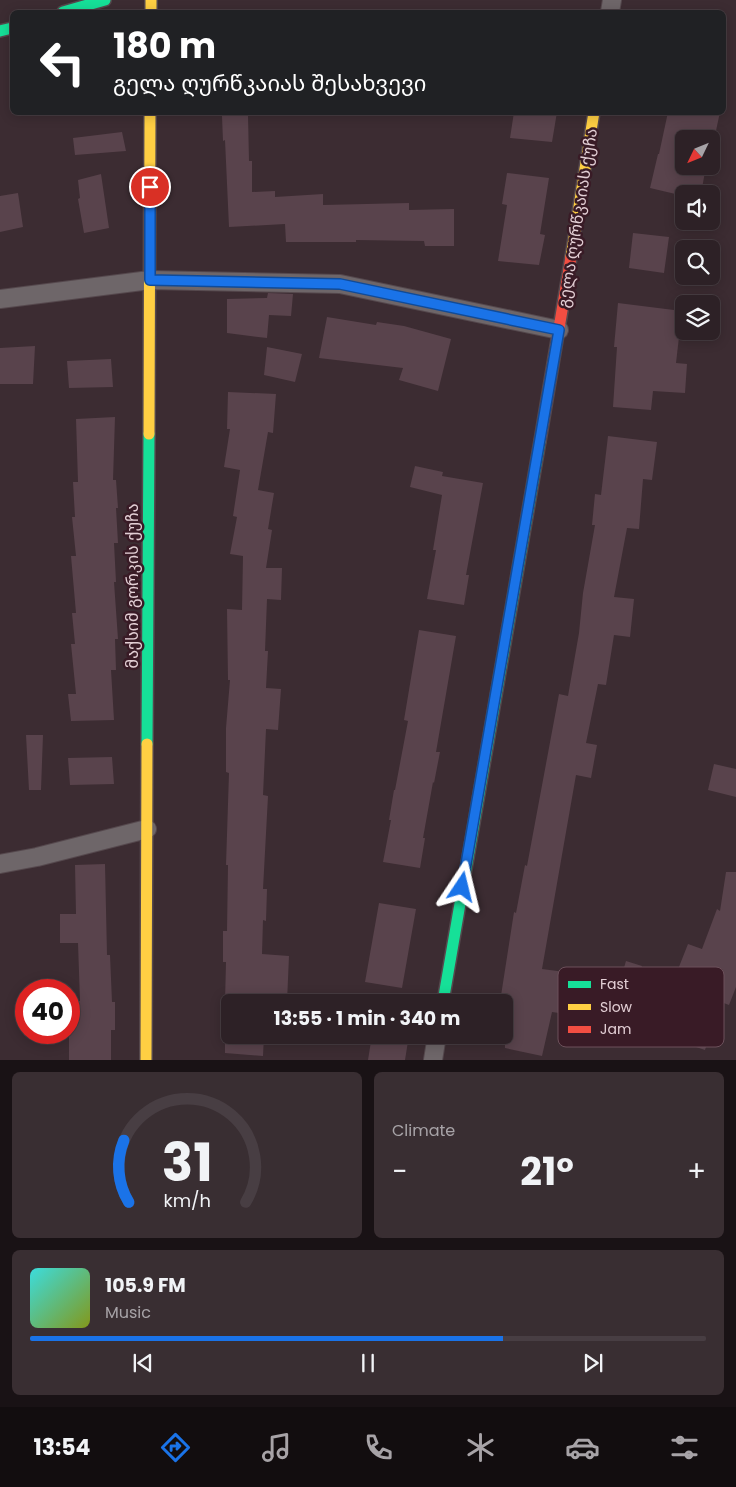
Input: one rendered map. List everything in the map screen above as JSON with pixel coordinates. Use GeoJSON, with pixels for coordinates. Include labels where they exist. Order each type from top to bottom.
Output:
{"type":"FeatureCollection","features":[{"type":"Feature","properties":{"kind":"street"},"geometry":{"type":"LineString","coordinates":[[70,10],[105,0]]}},
{"type":"Feature","properties":{"kind":"street","name":"მაქსიმ გორკის ქუჩა"},"geometry":{"type":"LineString","coordinates":[[146,1060],[150,115]]}},
{"type":"Feature","properties":{"kind":"street","name":"გელა ღურწკაიას ქუჩა"},"geometry":{"type":"LineString","coordinates":[[443,994],[559,330],[594,115]]}},
{"type":"Feature","properties":{"kind":"street"},"geometry":{"type":"LineString","coordinates":[[0,299],[150,280],[340,284],[559,330]]}},
{"type":"Feature","properties":{"kind":"street"},"geometry":{"type":"LineString","coordinates":[[0,864],[37,857],[147,829]]}},
{"type":"Feature","properties":{"kind":"street"},"geometry":{"type":"LineString","coordinates":[[433,1060],[436,1044]]}},
{"type":"Feature","properties":{"kind":"building"},"geometry":{"type":"Polygon","coordinates":[[[248,115],[249,161],[252,161],[252,192],[275,191],[275,197],[323,194],[323,205],[409,203],[409,210],[454,209],[454,246],[425,246],[424,241],[286,242],[285,224],[229,227],[222,116],[248,115]]]}},
{"type":"Feature","properties":{"kind":"building"},"geometry":{"type":"Polygon","coordinates":[[[514,115],[556,115],[552,142],[510,138],[514,115]]]}},
{"type":"Feature","properties":{"kind":"building"},"geometry":{"type":"Polygon","coordinates":[[[667,115],[719,115],[716,130],[675,130],[675,175],[704,175],[703,185],[675,185],[675,194],[650,188],[667,115]]]}},
{"type":"Feature","properties":{"kind":"building"},"geometry":{"type":"Polygon","coordinates":[[[122,132],[126,151],[75,155],[73,138],[122,132]]]}},
{"type":"Feature","properties":{"kind":"building"},"geometry":{"type":"Polygon","coordinates":[[[507,173],[549,178],[540,234],[545,235],[539,265],[498,261],[507,205],[502,204],[507,173]]]}},
{"type":"Feature","properties":{"kind":"building"},"geometry":{"type":"Polygon","coordinates":[[[101,174],[109,228],[84,233],[78,199],[80,198],[78,180],[101,174]]]}},
{"type":"Feature","properties":{"kind":"building"},"geometry":{"type":"Polygon","coordinates":[[[18,193],[23,227],[0,232],[0,196],[18,193]]]}},
{"type":"Feature","properties":{"kind":"building"},"geometry":{"type":"Polygon","coordinates":[[[633,233],[669,237],[664,273],[629,268],[633,233]]]}},
{"type":"Feature","properties":{"kind":"building"},"geometry":{"type":"Polygon","coordinates":[[[268,293],[293,294],[291,316],[269,315],[267,338],[227,333],[227,299],[267,298],[268,293]]]}},
{"type":"Feature","properties":{"kind":"building"},"geometry":{"type":"Polygon","coordinates":[[[618,303],[675,310],[675,340],[679,340],[676,363],[687,364],[685,393],[653,391],[651,410],[613,407],[617,347],[614,347],[618,303]]]}},
{"type":"Feature","properties":{"kind":"building"},"geometry":{"type":"Polygon","coordinates":[[[327,317],[376,325],[377,322],[404,326],[451,339],[438,391],[399,380],[403,368],[319,358],[327,317]]]}},
{"type":"Feature","properties":{"kind":"building"},"geometry":{"type":"Polygon","coordinates":[[[35,346],[33,384],[0,384],[0,348],[35,346]]]}},
{"type":"Feature","properties":{"kind":"building"},"geometry":{"type":"Polygon","coordinates":[[[267,347],[302,354],[295,382],[264,375],[267,347]]]}},
{"type":"Feature","properties":{"kind":"building"},"geometry":{"type":"Polygon","coordinates":[[[111,359],[113,387],[69,388],[67,361],[111,359]]]}},
{"type":"Feature","properties":{"kind":"building"},"geometry":{"type":"Polygon","coordinates":[[[228,392],[276,394],[273,433],[268,432],[258,490],[274,493],[268,529],[272,530],[266,568],[282,568],[281,600],[267,599],[265,651],[268,651],[266,688],[281,689],[278,730],[266,729],[263,795],[268,796],[263,889],[267,889],[266,921],[263,920],[262,954],[289,956],[287,994],[225,994],[226,962],[223,962],[223,931],[227,931],[228,865],[226,865],[229,773],[226,772],[226,728],[230,680],[228,680],[227,609],[242,610],[243,556],[230,554],[237,517],[233,516],[240,470],[224,467],[230,429],[227,429],[228,392]]]}},
{"type":"Feature","properties":{"kind":"building"},"geometry":{"type":"Polygon","coordinates":[[[115,417],[113,480],[116,480],[118,543],[114,543],[116,582],[114,582],[118,639],[115,639],[116,670],[111,670],[114,720],[71,721],[68,694],[76,694],[71,644],[75,644],[72,613],[76,613],[71,556],[76,556],[72,517],[75,517],[73,482],[78,482],[76,419],[115,417]]]}},
{"type":"Feature","properties":{"kind":"building"},"geometry":{"type":"Polygon","coordinates":[[[608,436],[657,442],[652,480],[643,479],[639,529],[627,528],[614,597],[634,599],[630,637],[614,635],[606,685],[598,684],[586,743],[597,745],[591,778],[576,775],[542,969],[558,971],[558,1013],[552,1012],[542,1056],[505,1048],[505,1044],[513,1044],[513,994],[501,994],[514,912],[516,913],[525,865],[527,866],[559,694],[568,696],[595,525],[592,525],[595,494],[601,495],[608,436]]]}},
{"type":"Feature","properties":{"kind":"building"},"geometry":{"type":"Polygon","coordinates":[[[415,466],[443,472],[442,476],[483,483],[466,575],[469,575],[464,605],[427,599],[436,550],[433,550],[442,495],[410,487],[415,466]]]}},
{"type":"Feature","properties":{"kind":"building"},"geometry":{"type":"Polygon","coordinates":[[[419,630],[456,636],[436,752],[440,752],[423,838],[425,838],[420,868],[383,862],[391,820],[389,820],[394,790],[408,721],[404,720],[419,630]]]}},
{"type":"Feature","properties":{"kind":"building"},"geometry":{"type":"Polygon","coordinates":[[[26,735],[43,735],[41,790],[29,790],[26,735]]]}},
{"type":"Feature","properties":{"kind":"building"},"geometry":{"type":"Polygon","coordinates":[[[112,757],[114,784],[70,785],[68,758],[112,757]]]}},
{"type":"Feature","properties":{"kind":"building"},"geometry":{"type":"Polygon","coordinates":[[[714,764],[736,769],[736,797],[708,790],[714,764]]]}},
{"type":"Feature","properties":{"kind":"building"},"geometry":{"type":"Polygon","coordinates":[[[105,864],[107,955],[110,955],[112,1002],[115,1002],[115,1030],[111,1030],[111,1060],[69,1060],[69,1044],[80,1044],[78,943],[60,943],[60,914],[76,914],[75,865],[105,864]]]}},
{"type":"Feature","properties":{"kind":"building"},"geometry":{"type":"Polygon","coordinates":[[[726,872],[736,872],[736,987],[729,1005],[724,1003],[724,967],[679,967],[688,944],[702,949],[717,909],[720,911],[726,872]]]}},
{"type":"Feature","properties":{"kind":"building"},"geometry":{"type":"Polygon","coordinates":[[[379,903],[416,909],[402,988],[365,982],[379,903]]]}},
{"type":"Feature","properties":{"kind":"building"},"geometry":{"type":"Polygon","coordinates":[[[626,961],[642,966],[642,967],[624,967],[626,961]]]}},
{"type":"Feature","properties":{"kind":"building"},"geometry":{"type":"Polygon","coordinates":[[[225,1044],[264,1044],[263,1056],[225,1053],[225,1044]]]}},
{"type":"Feature","properties":{"kind":"building"},"geometry":{"type":"Polygon","coordinates":[[[371,1044],[408,1044],[405,1060],[368,1060],[371,1044]]]}},
{"type":"Feature","properties":{"kind":"traffic: fast"},"geometry":{"type":"LineString","coordinates":[[70,10],[105,0]]}},
{"type":"Feature","properties":{"kind":"traffic: fast"},"geometry":{"type":"LineString","coordinates":[[0,31],[10,28]]}},
{"type":"Feature","properties":{"kind":"traffic: fast"},"geometry":{"type":"LineString","coordinates":[[147,744],[149,434]]}},
{"type":"Feature","properties":{"kind":"traffic: fast"},"geometry":{"type":"LineString","coordinates":[[444,994],[540,441]]}},
{"type":"Feature","properties":{"kind":"traffic: slow"},"geometry":{"type":"LineString","coordinates":[[151,0],[151,10]]}},
{"type":"Feature","properties":{"kind":"traffic: slow"},"geometry":{"type":"LineString","coordinates":[[149,434],[150,115]]}},
{"type":"Feature","properties":{"kind":"traffic: slow"},"geometry":{"type":"LineString","coordinates":[[571,257],[594,115]]}},
{"type":"Feature","properties":{"kind":"traffic: slow"},"geometry":{"type":"LineString","coordinates":[[146,1060],[147,744]]}},
{"type":"Feature","properties":{"kind":"traffic: jam"},"geometry":{"type":"LineString","coordinates":[[540,441],[571,257]]}},
{"type":"Feature","properties":{"kind":"route"},"geometry":{"type":"LineString","coordinates":[[150,187],[150,280],[340,284],[559,330],[462,887]]}}]}
